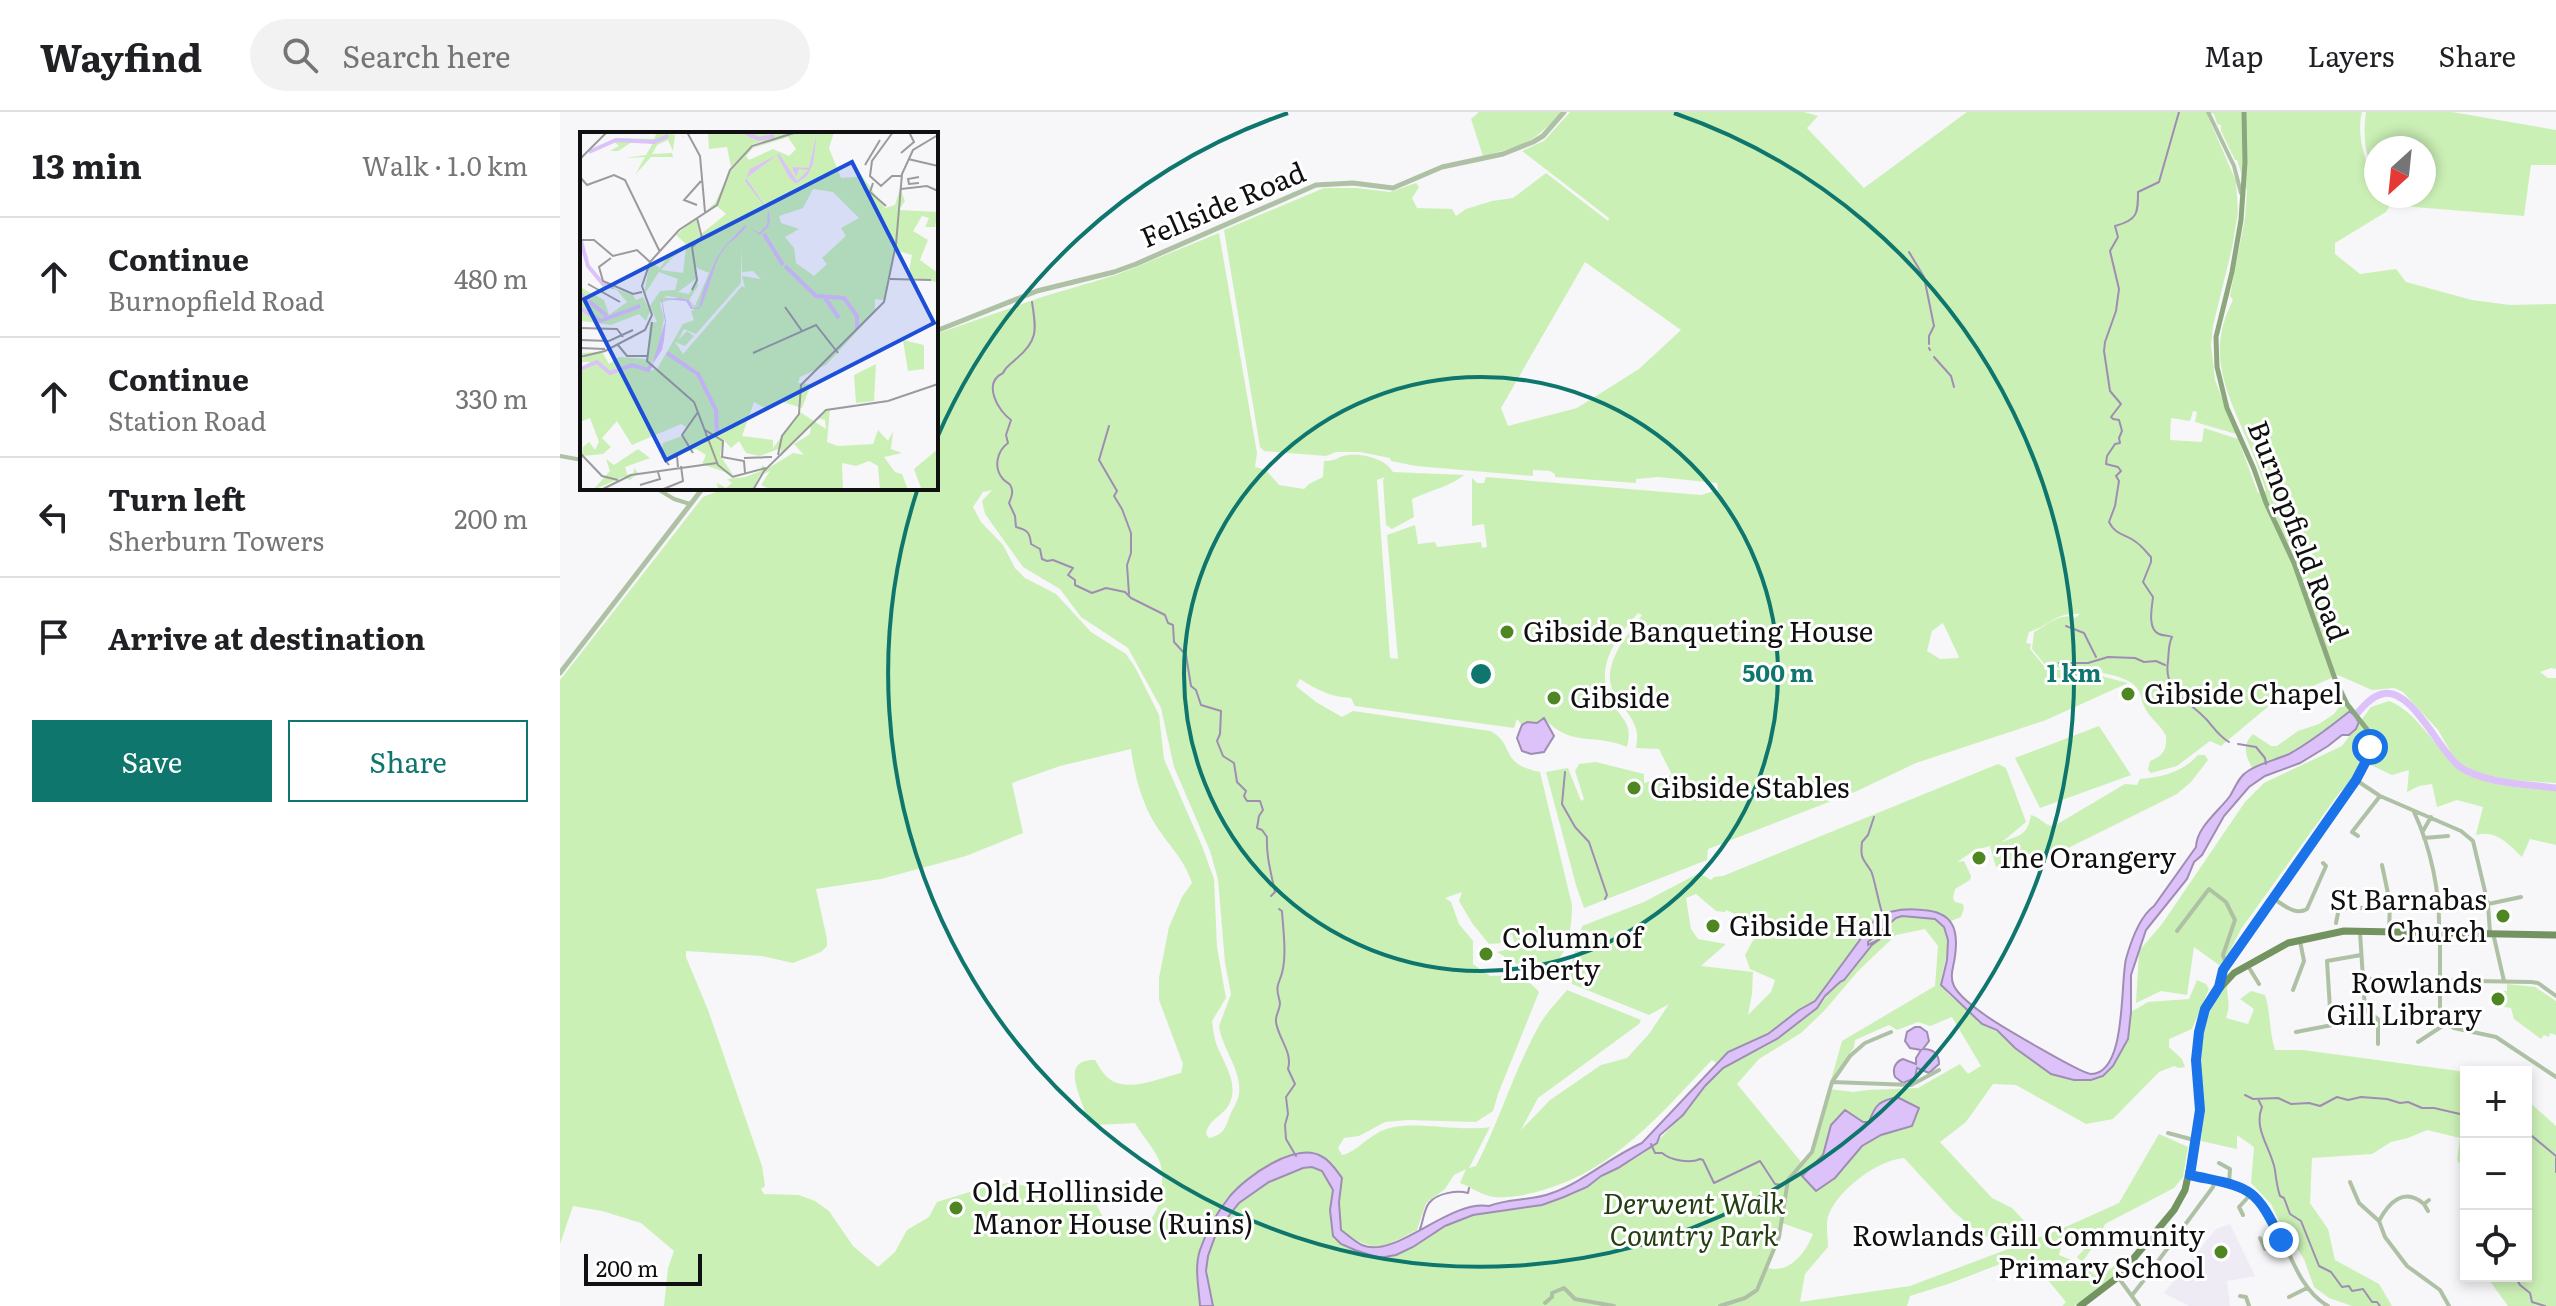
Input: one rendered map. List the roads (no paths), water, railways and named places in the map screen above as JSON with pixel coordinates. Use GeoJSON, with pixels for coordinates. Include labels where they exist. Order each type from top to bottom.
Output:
{"type":"FeatureCollection","features":[{"type":"Feature","properties":{"kind":"main road","name":"Burnopfield Road"},"geometry":{"type":"LineString","coordinates":[[2219,987],[2224,967],[2356,780],[2370,747],[2369,732],[2347,704],[2328,662],[2294,563],[2266,503],[2227,408],[2220,383],[2216,337],[2237,248],[2243,199],[2244,112]]}},
{"type":"Feature","properties":{"kind":"main road"},"geometry":{"type":"LineString","coordinates":[[2080,1306],[2118,1277],[2174,1210],[2185,1190],[2197,1141],[2200,1110],[2196,1060],[2199,1032],[2205,1009],[2227,979],[2278,947],[2327,933],[2389,931],[2556,935]]}},
{"type":"Feature","properties":{"kind":"main road"},"geometry":{"type":"LineString","coordinates":[[2224,967],[2227,979]]}},
{"type":"Feature","properties":{"kind":"street","name":"Fellside Road"},"geometry":{"type":"LineString","coordinates":[[938,330],[1037,291],[1136,264],[1316,185],[1353,183],[1393,188],[1442,167],[1513,150],[1548,132],[1564,112]]}},
{"type":"Feature","properties":{"kind":"street"},"geometry":{"type":"LineString","coordinates":[[2208,112],[2234,166],[2243,199]]}},
{"type":"Feature","properties":{"kind":"street"},"geometry":{"type":"LineString","coordinates":[[560,456],[580,460]]}},
{"type":"Feature","properties":{"kind":"street"},"geometry":{"type":"LineString","coordinates":[[659,490],[690,504]]}},
{"type":"Feature","properties":{"kind":"street"},"geometry":{"type":"LineString","coordinates":[[560,673],[701,490]]}},
{"type":"Feature","properties":{"kind":"street"},"geometry":{"type":"LineString","coordinates":[[2356,780],[2380,796],[2461,831],[2473,841],[2504,981]]}},
{"type":"Feature","properties":{"kind":"street"},"geometry":{"type":"LineString","coordinates":[[2358,836],[2352,832],[2380,796]]}},
{"type":"Feature","properties":{"kind":"street"},"geometry":{"type":"LineString","coordinates":[[2413,810],[2424,834],[2440,908],[2440,1011],[2454,1028],[2496,1037],[2556,1077]]}},
{"type":"Feature","properties":{"kind":"street"},"geometry":{"type":"LineString","coordinates":[[2424,834],[2431,817]]}},
{"type":"Feature","properties":{"kind":"street"},"geometry":{"type":"LineString","coordinates":[[2424,834],[2448,836]]}},
{"type":"Feature","properties":{"kind":"street"},"geometry":{"type":"LineString","coordinates":[[2272,897],[2294,911],[2307,909],[2326,866],[2323,863]]}},
{"type":"Feature","properties":{"kind":"street"},"geometry":{"type":"LineString","coordinates":[[2382,865],[2390,908],[2389,931]]}},
{"type":"Feature","properties":{"kind":"street"},"geometry":{"type":"LineString","coordinates":[[2177,931],[2209,889],[2226,902],[2235,920],[2223,955],[2224,967]]}},
{"type":"Feature","properties":{"kind":"street"},"geometry":{"type":"LineString","coordinates":[[2488,904],[2521,897]]}},
{"type":"Feature","properties":{"kind":"street"},"geometry":{"type":"LineString","coordinates":[[2336,923],[2339,908],[2390,908]]}},
{"type":"Feature","properties":{"kind":"street"},"geometry":{"type":"LineString","coordinates":[[2296,1032],[2358,1020],[2364,1014],[2360,931]]}},
{"type":"Feature","properties":{"kind":"street"},"geometry":{"type":"LineString","coordinates":[[2293,990],[2304,961],[2300,941]]}},
{"type":"Feature","properties":{"kind":"street"},"geometry":{"type":"LineString","coordinates":[[2330,1009],[2327,961],[2361,955]]}},
{"type":"Feature","properties":{"kind":"street"},"geometry":{"type":"LineString","coordinates":[[2247,965],[2259,984]]}},
{"type":"Feature","properties":{"kind":"street"},"geometry":{"type":"LineString","coordinates":[[2361,979],[2538,983],[2556,996]]}},
{"type":"Feature","properties":{"kind":"street"},"geometry":{"type":"LineString","coordinates":[[2365,1010],[2380,1024],[2378,1044]]}},
{"type":"Feature","properties":{"kind":"street"},"geometry":{"type":"LineString","coordinates":[[2418,1042],[2447,1023]]}},
{"type":"Feature","properties":{"kind":"street"},"geometry":{"type":"LineString","coordinates":[[1720,1306],[1745,1298],[1757,1290],[1779,1237],[1788,1180],[1812,1152],[1832,1082],[1850,1056],[1865,1043],[1891,1032]]}},
{"type":"Feature","properties":{"kind":"street"},"geometry":{"type":"LineString","coordinates":[[1832,1082],[1911,1085],[1939,1070]]}},
{"type":"Feature","properties":{"kind":"street"},"geometry":{"type":"LineString","coordinates":[[2168,1133],[2197,1141]]}},
{"type":"Feature","properties":{"kind":"street"},"geometry":{"type":"LineString","coordinates":[[2219,1163],[2230,1169],[2229,1183]]}},
{"type":"Feature","properties":{"kind":"street"},"geometry":{"type":"LineString","coordinates":[[2190,1175],[2243,1186],[2252,1193],[2268,1213],[2307,1288],[2317,1300],[2328,1306]]}},
{"type":"Feature","properties":{"kind":"street"},"geometry":{"type":"LineString","coordinates":[[2132,1294],[2213,1187],[2215,1180]]}},
{"type":"Feature","properties":{"kind":"street"},"geometry":{"type":"LineString","coordinates":[[2350,1182],[2366,1211],[2379,1221],[2385,1237],[2407,1266],[2440,1290],[2449,1306]]}},
{"type":"Feature","properties":{"kind":"street"},"geometry":{"type":"LineString","coordinates":[[2347,1193],[2353,1191]]}},
{"type":"Feature","properties":{"kind":"street"},"geometry":{"type":"LineString","coordinates":[[2243,1215],[2237,1207],[2252,1193]]}},
{"type":"Feature","properties":{"kind":"street"},"geometry":{"type":"LineString","coordinates":[[2379,1221],[2387,1205],[2406,1196],[2417,1198],[2428,1211]]}},
{"type":"Feature","properties":{"kind":"street"},"geometry":{"type":"LineString","coordinates":[[2424,1204],[2429,1200]]}},
{"type":"Feature","properties":{"kind":"street"},"geometry":{"type":"LineString","coordinates":[[2260,1238],[2265,1249],[2281,1240]]}},
{"type":"Feature","properties":{"kind":"street"},"geometry":{"type":"LineString","coordinates":[[2135,1273],[2144,1280]]}},
{"type":"Feature","properties":{"kind":"street"},"geometry":{"type":"LineString","coordinates":[[2118,1277],[2139,1306]]}},
{"type":"Feature","properties":{"kind":"street"},"geometry":{"type":"LineString","coordinates":[[1545,1303],[1552,1293],[1564,1288],[1575,1299],[1614,1306]]}},
{"type":"Feature","properties":{"kind":"street"},"geometry":{"type":"LineString","coordinates":[[2289,1297],[2307,1288]]}},
{"type":"Feature","properties":{"kind":"street"},"geometry":{"type":"LineString","coordinates":[[2240,1296],[2246,1297],[2249,1306]]}},
{"type":"Feature","properties":{"kind":"waterway"},"geometry":{"type":"LineString","coordinates":[[2179,112],[2159,182],[2138,192],[2135,215],[2115,226],[2118,237],[2110,251],[2119,289],[2104,351],[2110,391],[2121,404],[2111,417],[2119,420],[2122,431],[2120,443],[2115,444],[2107,456],[2106,464],[2121,471],[2116,476],[2119,481],[2109,522],[2151,557],[2143,582],[2153,597],[2153,628],[2159,634],[2172,637],[2169,681],[2179,695],[2229,742]]}},
{"type":"Feature","properties":{"kind":"waterway"},"geometry":{"type":"LineString","coordinates":[[1909,252],[1924,277],[1934,326],[1929,344]]}},
{"type":"Feature","properties":{"kind":"waterway"},"geometry":{"type":"LineString","coordinates":[[1032,302],[1035,327],[1032,340],[997,378],[993,390],[997,404],[1011,420],[1006,435],[1008,443],[1001,450],[997,465],[1000,475],[1011,487],[1009,503],[1016,527],[1027,532],[1031,544],[1040,549],[1042,559],[1073,568],[1068,575],[1075,580],[1075,585],[1092,593],[1106,588],[1125,592],[1165,615],[1168,623],[1173,625],[1174,642],[1186,655],[1191,686],[1196,690],[1201,705],[1221,711],[1217,741],[1223,756],[1234,763],[1237,782],[1246,791],[1244,796],[1247,801],[1260,801],[1263,810],[1257,828],[1267,837],[1275,892],[1271,896]]}},
{"type":"Feature","properties":{"kind":"waterway"},"geometry":{"type":"LineString","coordinates":[[1934,357],[1951,376],[1954,387]]}},
{"type":"Feature","properties":{"kind":"waterway"},"geometry":{"type":"LineString","coordinates":[[1109,426],[1099,460],[1117,491],[1114,496],[1131,533],[1131,553],[1127,565],[1129,594]]}},
{"type":"Feature","properties":{"kind":"waterway"},"geometry":{"type":"LineString","coordinates":[[2066,626],[2084,633],[2096,657]]}},
{"type":"Feature","properties":{"kind":"waterway"},"geometry":{"type":"LineString","coordinates":[[2059,663],[2088,663],[2108,657],[2135,658],[2165,665]]}},
{"type":"Feature","properties":{"kind":"waterway"},"geometry":{"type":"LineString","coordinates":[[2353,718],[2374,698],[2393,694],[2414,710],[2452,759],[2470,773],[2494,780],[2556,788]]}},
{"type":"Feature","properties":{"kind":"waterway"},"geometry":{"type":"LineString","coordinates":[[2238,744],[2256,747],[2266,764]]}},
{"type":"Feature","properties":{"kind":"waterway"},"geometry":{"type":"LineString","coordinates":[[1565,772],[1562,804],[1575,827],[1589,842],[1607,895],[1605,899]]}},
{"type":"Feature","properties":{"kind":"waterway"},"geometry":{"type":"LineString","coordinates":[[1874,817],[1862,842],[1861,852],[1872,874],[1883,915]]}},
{"type":"Feature","properties":{"kind":"waterway"},"geometry":{"type":"LineString","coordinates":[[1279,909],[1282,911],[1284,958],[1277,987],[1280,1003],[1276,1022],[1295,1084],[1286,1097],[1288,1114],[1285,1125],[1286,1139],[1296,1156]]}},
{"type":"Feature","properties":{"kind":"waterway"},"geometry":{"type":"LineString","coordinates":[[2245,1095],[2253,1099],[2278,1098],[2291,1104],[2320,1106],[2337,1097],[2348,1100],[2361,1097],[2387,1099],[2460,1114]]}},
{"type":"Feature","properties":{"kind":"waterway"},"geometry":{"type":"LineString","coordinates":[[2258,1099],[2262,1107],[2261,1131],[2273,1162],[2280,1196],[2284,1198],[2290,1214],[2301,1221],[2319,1266],[2331,1272],[2342,1287],[2349,1286],[2352,1291],[2363,1289],[2372,1302],[2380,1306]]}},
{"type":"Feature","properties":{"kind":"waterway"},"geometry":{"type":"LineString","coordinates":[[2532,1136],[2556,1156]]}},
{"type":"Feature","properties":{"kind":"waterway"},"geometry":{"type":"LineString","coordinates":[[1651,1144],[1655,1153],[1686,1161],[1703,1160],[1714,1183],[1760,1161],[1775,1184],[1782,1185]]}},
{"type":"Feature","properties":{"kind":"waterway"},"geometry":{"type":"LineString","coordinates":[[2556,1158],[2556,1172]]}},
{"type":"Feature","properties":{"kind":"waterway"},"geometry":{"type":"LineString","coordinates":[[1420,1229],[1429,1203],[1447,1193],[1468,1193],[1469,1188]]}},
{"type":"Feature","properties":{"kind":"waterway"},"geometry":{"type":"LineString","coordinates":[[2518,1282],[2530,1293],[2532,1302],[2545,1306]]}},
{"type":"Feature","properties":{"kind":"place","name":"Gibside Banqueting House"},"geometry":{"type":"Point","coordinates":[1507,632]}},
{"type":"Feature","properties":{"kind":"place","name":"Gibside Chapel"},"geometry":{"type":"Point","coordinates":[2128,694]}},
{"type":"Feature","properties":{"kind":"place","name":"Gibside"},"geometry":{"type":"Point","coordinates":[1554,698]}},
{"type":"Feature","properties":{"kind":"place","name":"Gibside Stables"},"geometry":{"type":"Point","coordinates":[1634,788]}},
{"type":"Feature","properties":{"kind":"place","name":"The Orangery"},"geometry":{"type":"Point","coordinates":[1979,858]}},
{"type":"Feature","properties":{"kind":"place","name":"St Barnabas Church"},"geometry":{"type":"Point","coordinates":[2503,916]}},
{"type":"Feature","properties":{"kind":"place","name":"Gibside Hall"},"geometry":{"type":"Point","coordinates":[1713,926]}},
{"type":"Feature","properties":{"kind":"place","name":"Column of Liberty"},"geometry":{"type":"Point","coordinates":[1486,954]}},
{"type":"Feature","properties":{"kind":"place","name":"Rowlands Gill Library"},"geometry":{"type":"Point","coordinates":[2498,999]}},
{"type":"Feature","properties":{"kind":"place","name":"Old Hollinside Manor House (Ruins)"},"geometry":{"type":"Point","coordinates":[956,1208]}},
{"type":"Feature","properties":{"kind":"place","name":"Rowlands Gill Community Primary School"},"geometry":{"type":"Point","coordinates":[2221,1252]}},
{"type":"Feature","properties":{"kind":"park label","name":"Derwent Walk Country Park"},"geometry":{"type":"Point","coordinates":[1694,1220]}}]}
